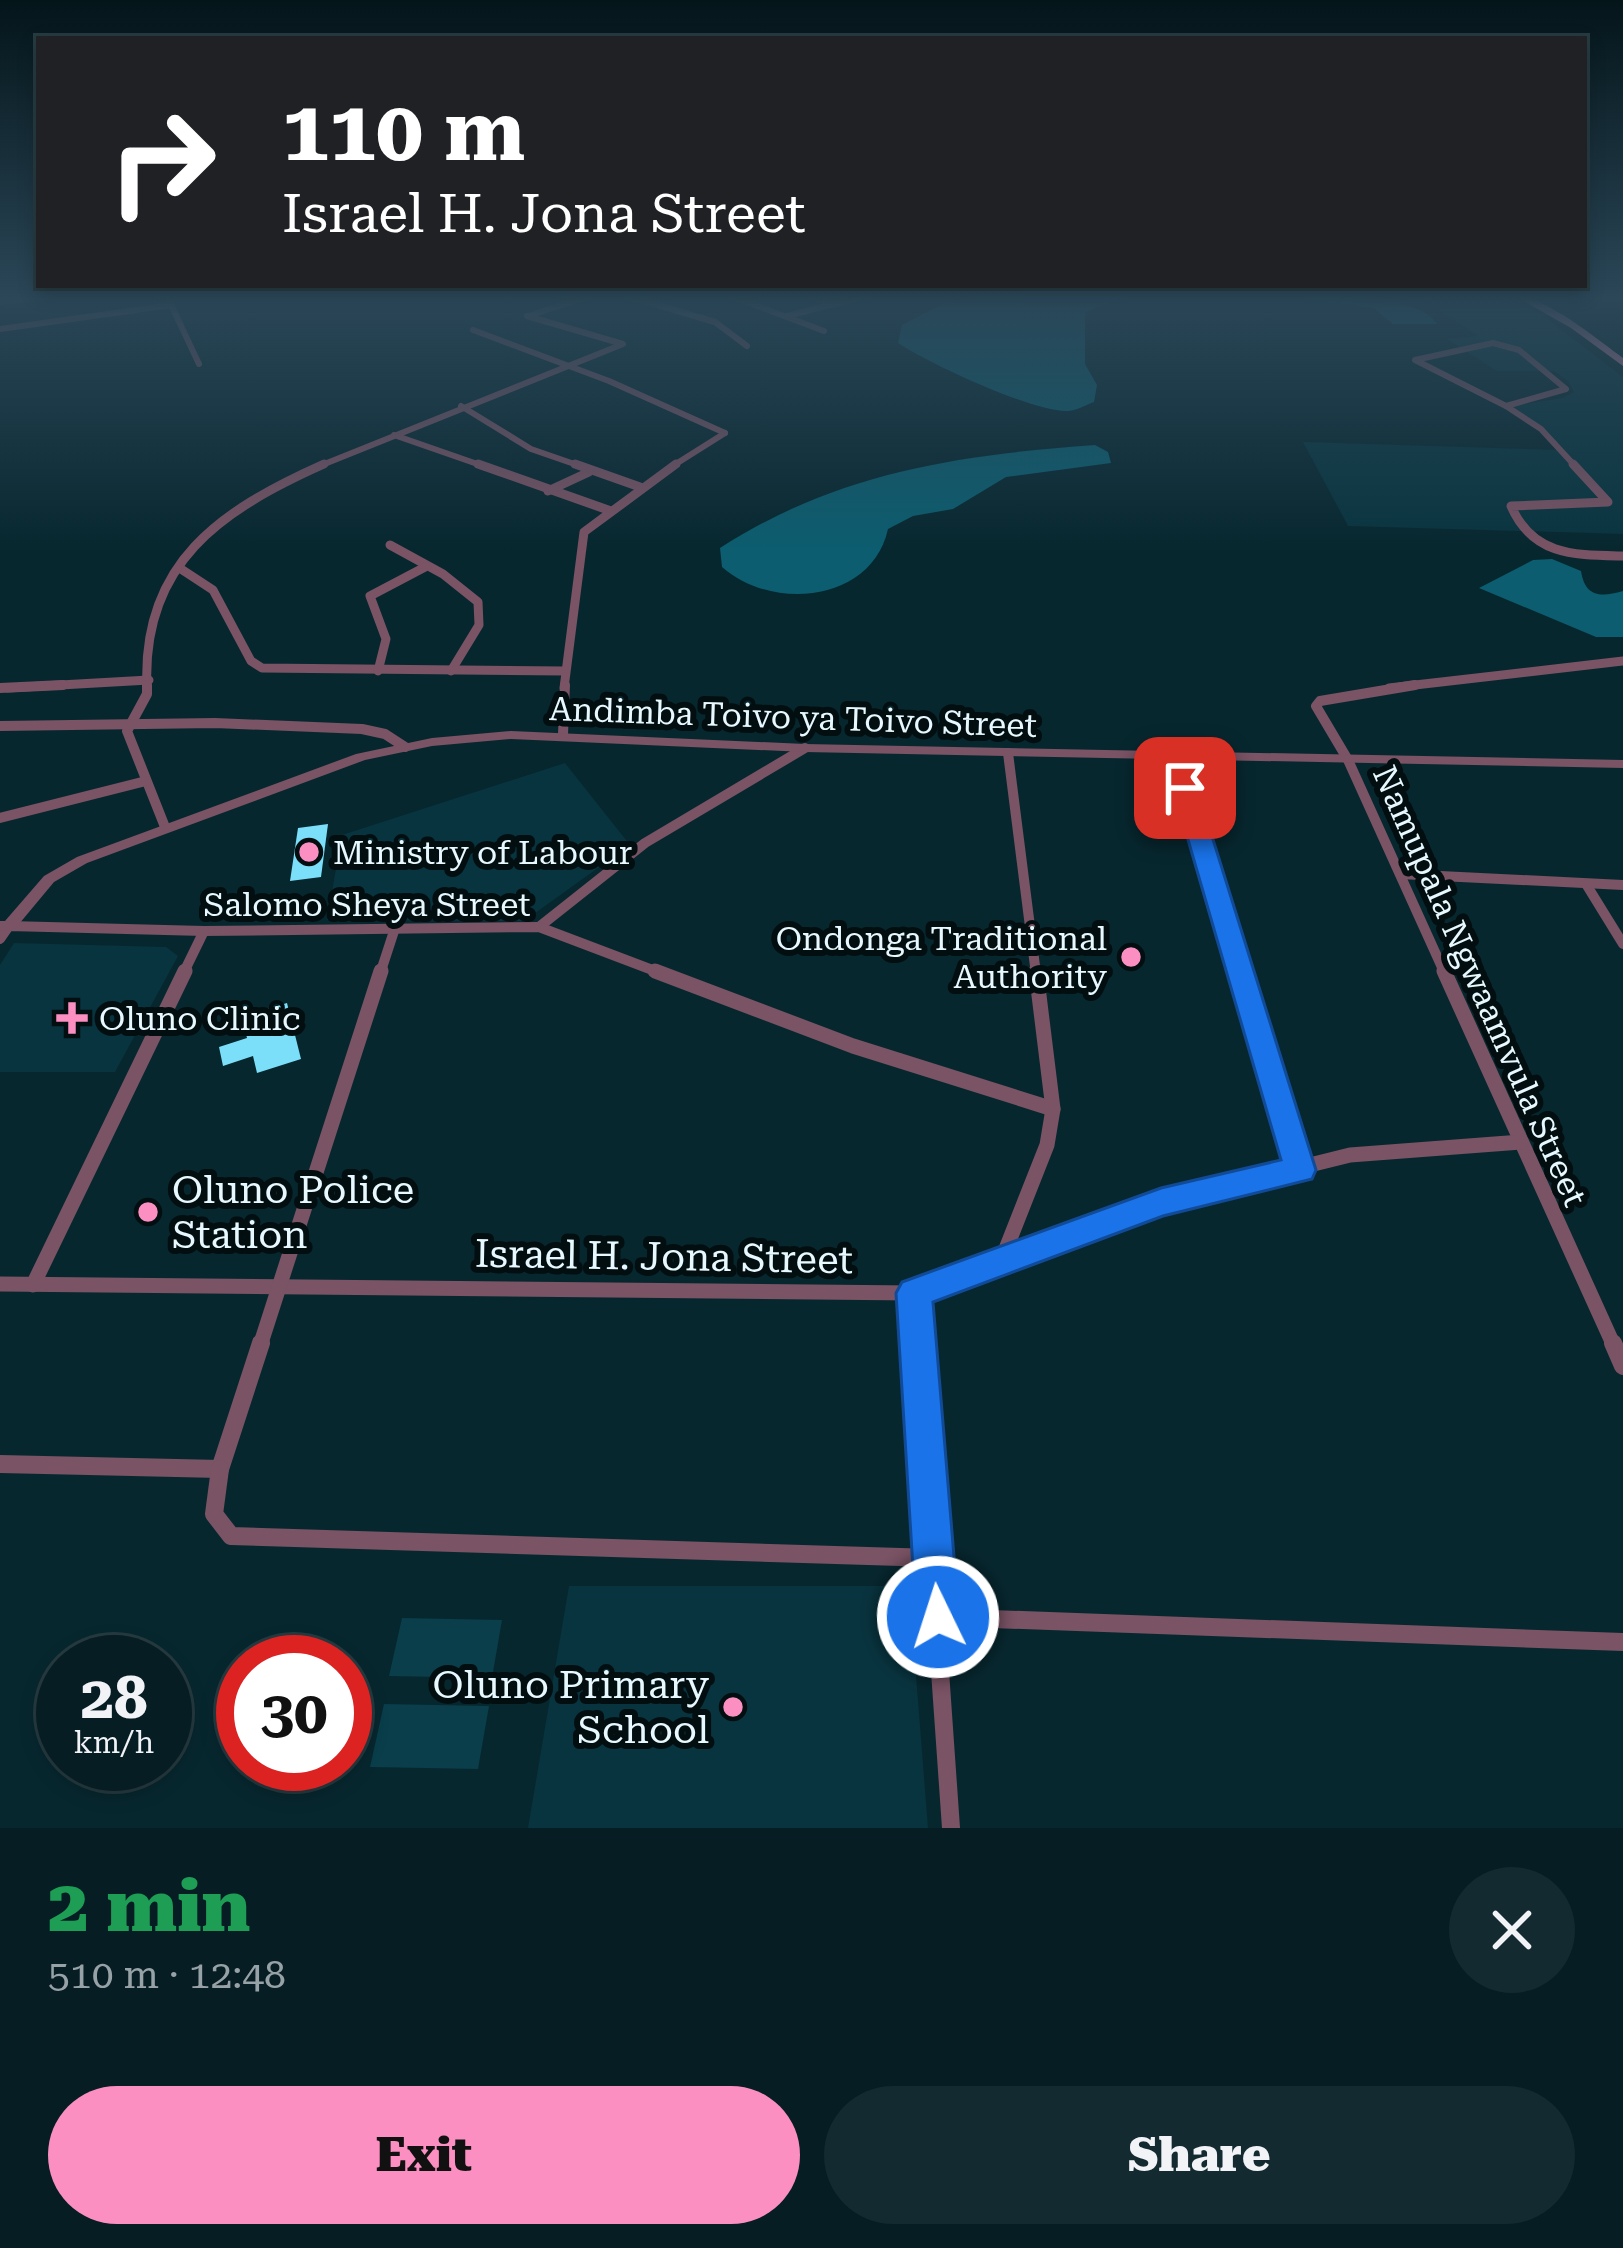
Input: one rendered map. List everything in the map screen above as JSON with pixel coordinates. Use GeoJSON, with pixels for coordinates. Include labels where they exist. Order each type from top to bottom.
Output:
{"type":"FeatureCollection","features":[{"type":"Feature","properties":{"kind":"street"},"geometry":{"type":"LineString","coordinates":[[165,827],[127,738],[130,723],[146,700],[145,648],[150,622],[214,523],[275,486],[529,381]]}},
{"type":"Feature","properties":{"kind":"street"},"geometry":{"type":"LineString","coordinates":[[562,734],[565,671],[584,532],[640,487],[725,433],[606,381]]}},
{"type":"Feature","properties":{"kind":"street"},"geometry":{"type":"LineString","coordinates":[[1454,381],[1540,429],[1608,502]]}},
{"type":"Feature","properties":{"kind":"street"},"geometry":{"type":"LineString","coordinates":[[1505,406],[1566,389],[1556,381]]}},
{"type":"Feature","properties":{"kind":"street"},"geometry":{"type":"LineString","coordinates":[[461,406],[531,449],[640,487]]}},
{"type":"Feature","properties":{"kind":"street"},"geometry":{"type":"LineString","coordinates":[[393,434],[611,511]]}},
{"type":"Feature","properties":{"kind":"street"},"geometry":{"type":"LineString","coordinates":[[547,491],[590,471]]}},
{"type":"Feature","properties":{"kind":"street"},"geometry":{"type":"LineString","coordinates":[[1623,503],[1510,508],[1530,539],[1544,550],[1623,556]]}},
{"type":"Feature","properties":{"kind":"street"},"geometry":{"type":"LineString","coordinates":[[390,545],[471,592],[481,607],[481,619],[451,671]]}},
{"type":"Feature","properties":{"kind":"street"},"geometry":{"type":"LineString","coordinates":[[378,670],[386,639],[370,596],[427,566]]}},
{"type":"Feature","properties":{"kind":"street"},"geometry":{"type":"LineString","coordinates":[[181,568],[213,590],[255,666],[565,671]]}},
{"type":"Feature","properties":{"kind":"street","name":"Namupala Ngwaamvula Street"},"geometry":{"type":"LineString","coordinates":[[1620,1355],[1348,760],[1316,712],[1320,700],[1377,689],[1623,661]]}},
{"type":"Feature","properties":{"kind":"street"},"geometry":{"type":"LineString","coordinates":[[0,688],[149,680]]}},
{"type":"Feature","properties":{"kind":"street"},"geometry":{"type":"LineString","coordinates":[[0,728],[130,723],[362,729],[386,734],[405,747]]}},
{"type":"Feature","properties":{"kind":"street","name":"Andimba Toivo ya Toivo Street"},"geometry":{"type":"LineString","coordinates":[[3,930],[62,870],[165,827],[318,771],[405,747],[511,735],[805,748],[1623,764]]}},
{"type":"Feature","properties":{"kind":"street"},"geometry":{"type":"LineString","coordinates":[[538,927],[645,843],[805,748]]}},
{"type":"Feature","properties":{"kind":"street"},"geometry":{"type":"LineString","coordinates":[[1002,1259],[1046,1145],[1053,1109],[1008,752]]}},
{"type":"Feature","properties":{"kind":"street"},"geometry":{"type":"LineString","coordinates":[[1178,756],[1217,902],[1300,1170]]}},
{"type":"Feature","properties":{"kind":"street"},"geometry":{"type":"LineString","coordinates":[[0,818],[146,782]]}},
{"type":"Feature","properties":{"kind":"street"},"geometry":{"type":"LineString","coordinates":[[1400,874],[1623,885]]}},
{"type":"Feature","properties":{"kind":"street"},"geometry":{"type":"LineString","coordinates":[[1586,884],[1623,944]]}},
{"type":"Feature","properties":{"kind":"street","name":"Salomo Sheya Street"},"geometry":{"type":"LineString","coordinates":[[3,930],[538,927],[833,1039],[1053,1109]]}},
{"type":"Feature","properties":{"kind":"street"},"geometry":{"type":"LineString","coordinates":[[395,928],[275,1285],[220,1468],[214,1514],[231,1536],[933,1558]]}},
{"type":"Feature","properties":{"kind":"street"},"geometry":{"type":"LineString","coordinates":[[33,1285],[204,931]]}},
{"type":"Feature","properties":{"kind":"street","name":"Israel H. Jona Street"},"geometry":{"type":"LineString","coordinates":[[0,1284],[914,1293],[1161,1202],[1350,1155],[1521,1142]]}},
{"type":"Feature","properties":{"kind":"street"},"geometry":{"type":"LineString","coordinates":[[914,1293],[952,1828]]}},
{"type":"Feature","properties":{"kind":"street"},"geometry":{"type":"LineString","coordinates":[[0,1464],[220,1468]]}},
{"type":"Feature","properties":{"kind":"street"},"geometry":{"type":"LineString","coordinates":[[938,1617],[1623,1642]]}},
{"type":"Feature","properties":{"kind":"shaded area"},"geometry":{"type":"Polygon","coordinates":[[[973,381],[1095,381],[1097,385],[1094,402],[1067,411],[973,381]]]}},
{"type":"Feature","properties":{"kind":"shaded area"},"geometry":{"type":"Polygon","coordinates":[[[1568,381],[1623,381],[1623,534],[1348,526],[1303,442],[1560,450],[1541,426],[1512,406],[1574,392],[1568,381]]]}},
{"type":"Feature","properties":{"kind":"shaded area"},"geometry":{"type":"Polygon","coordinates":[[[1095,445],[1108,452],[1111,463],[1006,477],[953,509],[913,516],[888,529],[878,553],[842,585],[793,594],[743,581],[722,567],[720,548],[764,522],[854,485],[947,462],[1095,445]]]}},
{"type":"Feature","properties":{"kind":"shaded area"},"geometry":{"type":"Polygon","coordinates":[[[1552,559],[1581,571],[1594,593],[1623,591],[1623,637],[1596,637],[1479,588],[1533,560],[1552,559]]]}},
{"type":"Feature","properties":{"kind":"shaded area"},"geometry":{"type":"Polygon","coordinates":[[[565,763],[630,845],[524,921],[327,920],[342,835],[565,763]]]}},
{"type":"Feature","properties":{"kind":"shaded area","name":"Oluno Clinic"},"geometry":{"type":"Polygon","coordinates":[[[14,943],[166,947],[178,956],[115,1072],[0,1072],[0,965],[14,943]]]}},
{"type":"Feature","properties":{"kind":"shaded area","name":"Oluno Primary School"},"geometry":{"type":"Polygon","coordinates":[[[569,1586],[909,1586],[928,1828],[528,1828],[569,1586]]]}},
{"type":"Feature","properties":{"kind":"shaded area"},"geometry":{"type":"Polygon","coordinates":[[[402,1618],[502,1620],[492,1678],[389,1676],[402,1618]]]}},
{"type":"Feature","properties":{"kind":"shaded area"},"geometry":{"type":"Polygon","coordinates":[[[384,1704],[489,1706],[478,1769],[372,1767],[384,1704]]]}},
{"type":"Feature","properties":{"kind":"building","name":"Ministry of Labour"},"geometry":{"type":"Polygon","coordinates":[[[328,824],[321,877],[290,881],[298,828],[328,824]]]}},
{"type":"Feature","properties":{"kind":"building"},"geometry":{"type":"Polygon","coordinates":[[[287,1003],[301,1059],[257,1073],[253,1056],[223,1066],[219,1047],[247,1038],[242,1017],[287,1003]]]}},
{"type":"Feature","properties":{"kind":"place","name":"Ministry of Labour"},"geometry":{"type":"Point","coordinates":[309,852]}},
{"type":"Feature","properties":{"kind":"place","name":"Ondonga Traditional Authority"},"geometry":{"type":"Point","coordinates":[1131,957]}},
{"type":"Feature","properties":{"kind":"place","name":"Oluno Clinic"},"geometry":{"type":"Point","coordinates":[72,1018]}},
{"type":"Feature","properties":{"kind":"place","name":"Oluno Police Station"},"geometry":{"type":"Point","coordinates":[148,1212]}},
{"type":"Feature","properties":{"kind":"place","name":"Oluno Primary School"},"geometry":{"type":"Point","coordinates":[733,1707]}},
{"type":"Feature","properties":{"kind":"route"},"geometry":{"type":"LineString","coordinates":[[938,1617],[914,1293],[1161,1202],[1300,1170],[1185,788]]}}]}
